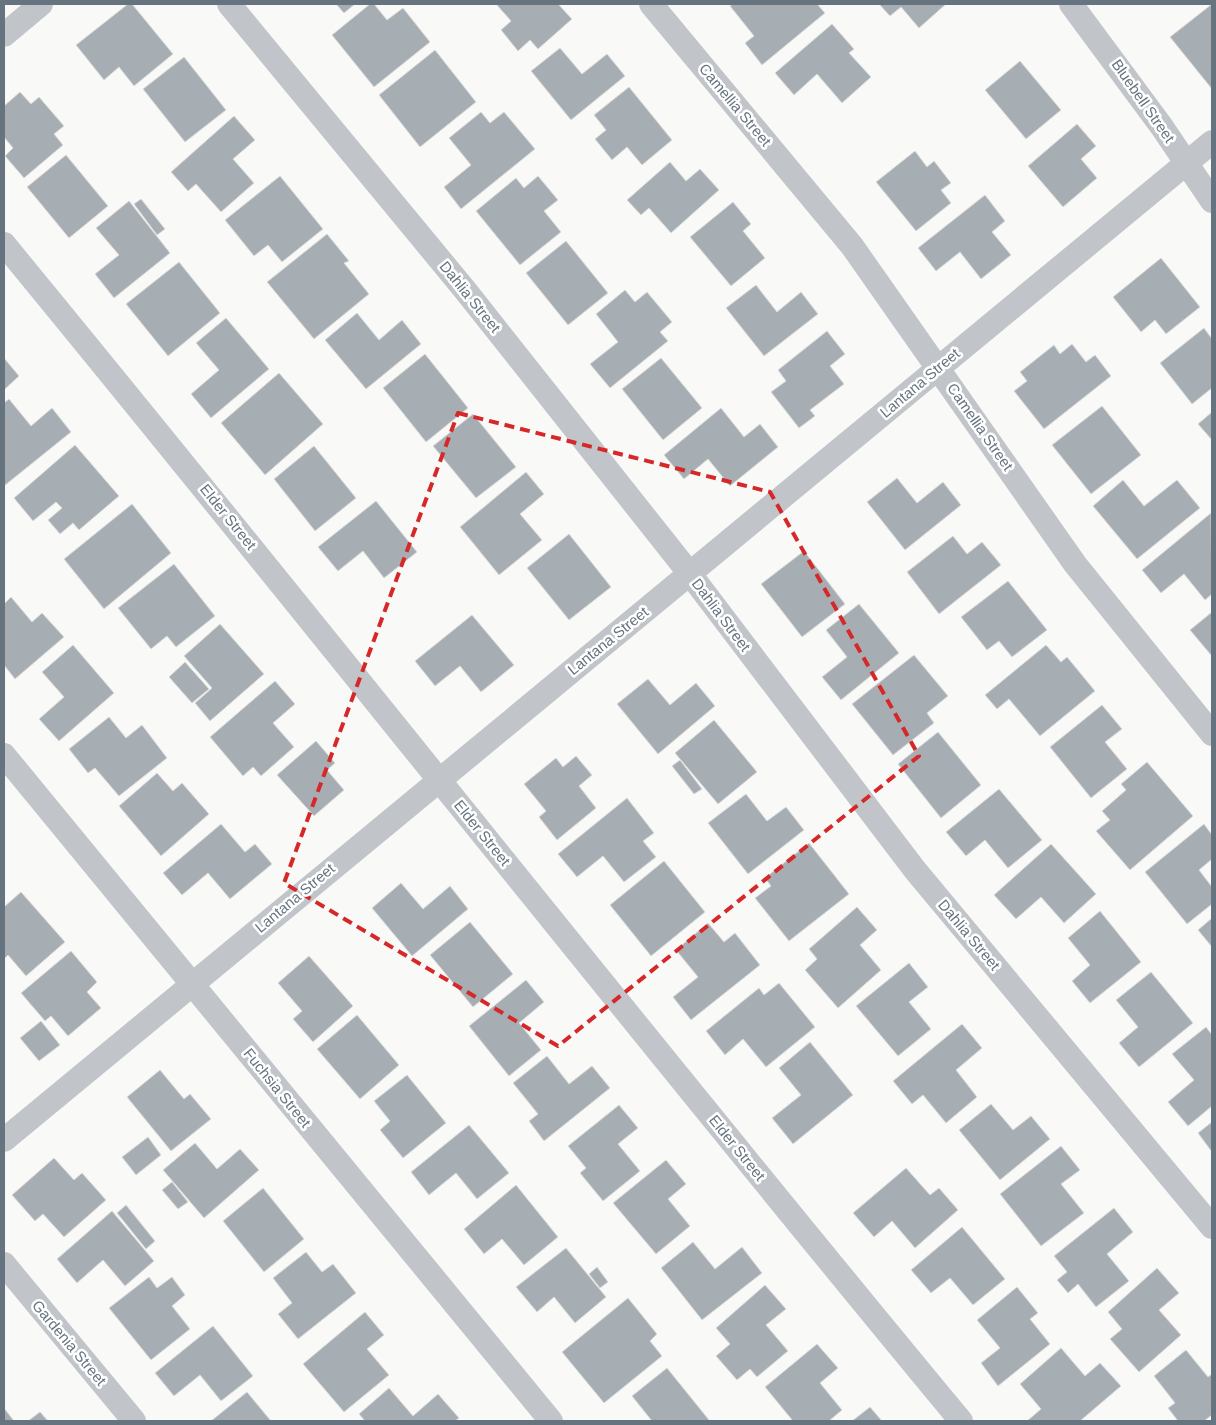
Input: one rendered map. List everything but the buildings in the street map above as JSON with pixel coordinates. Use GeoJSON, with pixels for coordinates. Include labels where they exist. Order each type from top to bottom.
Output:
{"type":"FeatureCollection","features":[{"type":"Feature","properties":{"kind":"street"},"geometry":{"type":"LineString","coordinates":[[4,35],[41,4]]}},
{"type":"Feature","properties":{"kind":"street","name":"Dahlia Street"},"geometry":{"type":"LineString","coordinates":[[229,4],[465,290],[690,574],[915,870],[1212,1227]]}},
{"type":"Feature","properties":{"kind":"street","name":"Camellia Street"},"geometry":{"type":"LineString","coordinates":[[651,4],[852,246],[1075,564],[1212,734]]}},
{"type":"Feature","properties":{"kind":"street","name":"Bluebell Street"},"geometry":{"type":"LineString","coordinates":[[1071,4],[1162,127],[1212,201]]}},
{"type":"Feature","properties":{"kind":"street","name":"Lantana Street"},"geometry":{"type":"LineString","coordinates":[[4,1140],[1212,142]]}},
{"type":"Feature","properties":{"kind":"street","name":"Elder Street"},"geometry":{"type":"LineString","coordinates":[[4,244],[203,485],[438,780],[961,1421]]}},
{"type":"Feature","properties":{"kind":"street","name":"Fuchsia Street"},"geometry":{"type":"LineString","coordinates":[[4,754],[551,1421]]}},
{"type":"Feature","properties":{"kind":"street","name":"Gardenia Street"},"geometry":{"type":"LineString","coordinates":[[4,1264],[134,1421]]}},
{"type":"Feature","properties":{"kind":"highlighted area"},"geometry":{"type":"Polygon","coordinates":[[[458,413],[770,492],[919,756],[558,1046],[284,883],[458,413]]]}}]}
